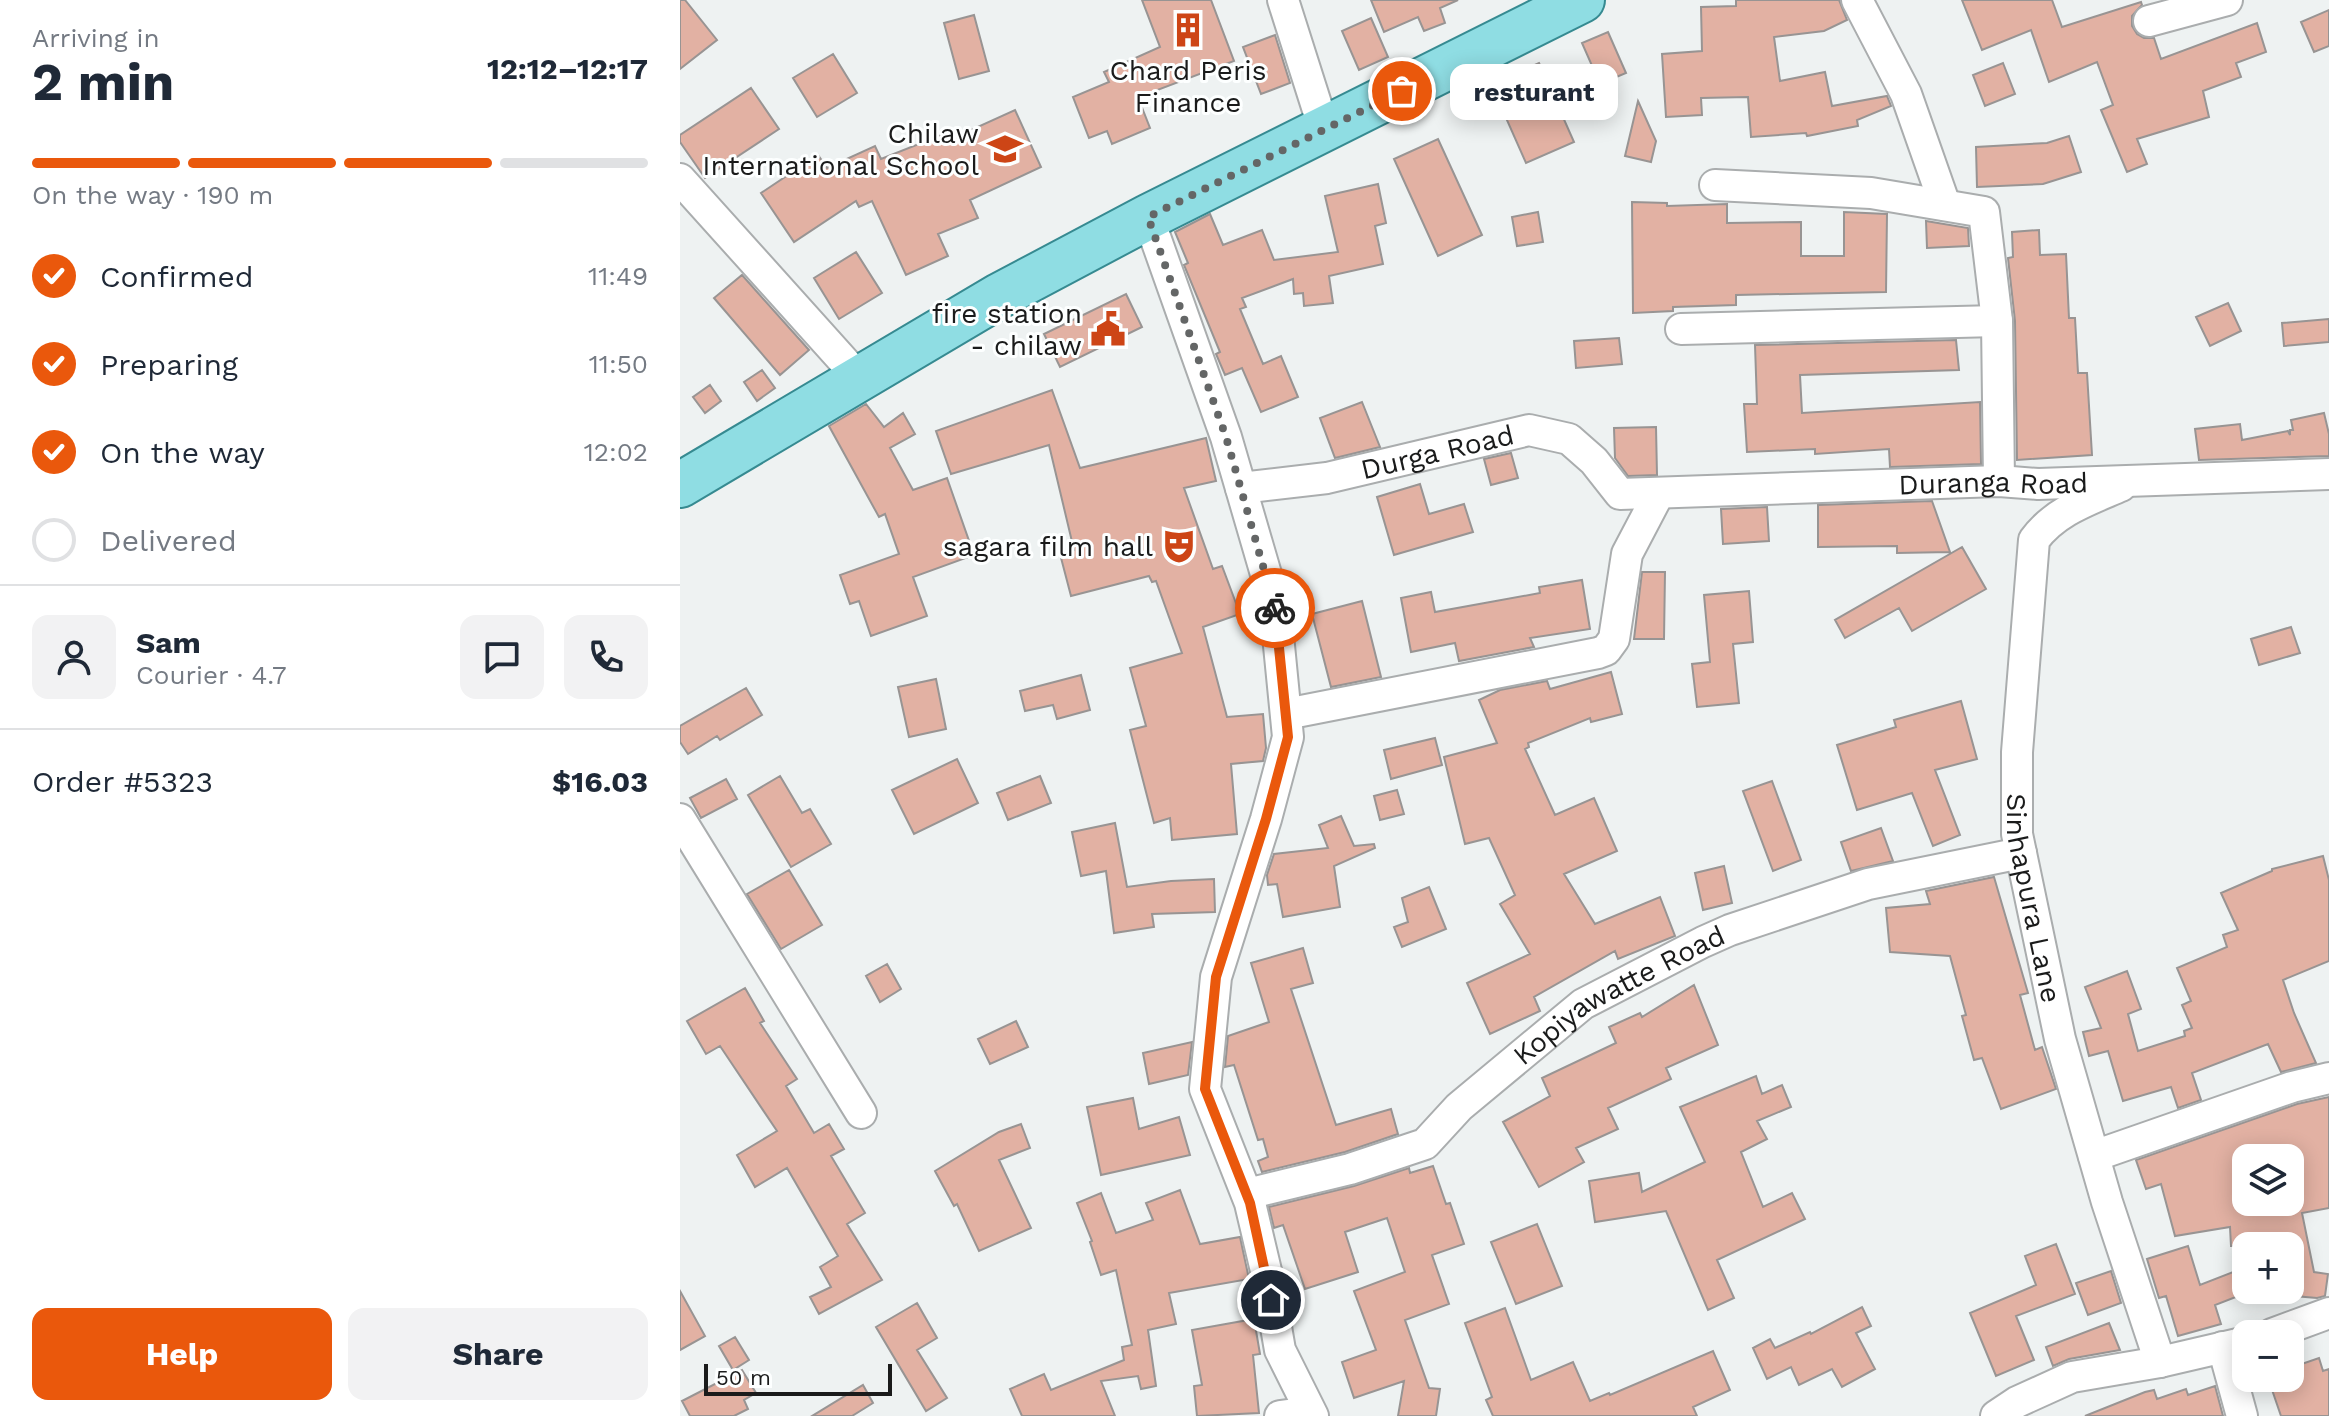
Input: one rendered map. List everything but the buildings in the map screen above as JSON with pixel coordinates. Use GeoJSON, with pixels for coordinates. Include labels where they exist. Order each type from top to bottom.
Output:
{"type":"FeatureCollection","features":[{"type":"Feature","properties":{"kind":"main road"},"geometry":{"type":"LineString","coordinates":[[680,485],[999,296],[1148,217],[1582,0]]}},
{"type":"Feature","properties":{"kind":"street"},"geometry":{"type":"LineString","coordinates":[[1283,0],[1324,129]]}},
{"type":"Feature","properties":{"kind":"street"},"geometry":{"type":"LineString","coordinates":[[1857,0],[1906,94],[1945,205]]}},
{"type":"Feature","properties":{"kind":"street"},"geometry":{"type":"LineString","coordinates":[[2149,21],[2227,0]]}},
{"type":"Feature","properties":{"kind":"street"},"geometry":{"type":"LineString","coordinates":[[680,179],[859,378]]}},
{"type":"Feature","properties":{"kind":"street"},"geometry":{"type":"LineString","coordinates":[[1715,185],[1871,193],[1984,212],[1997,321],[1999,481]]}},
{"type":"Feature","properties":{"kind":"street"},"geometry":{"type":"LineString","coordinates":[[1148,217],[1226,437],[1275,605],[1288,737],[1216,977],[1205,1089],[1247,1194],[1267,1275],[1280,1350],[1301,1415]]}},
{"type":"Feature","properties":{"kind":"street"},"geometry":{"type":"LineString","coordinates":[[1681,329],[1997,321]]}},
{"type":"Feature","properties":{"kind":"street","name":"Durga Road"},"geometry":{"type":"LineString","coordinates":[[1241,488],[1327,478],[1529,430],[1569,439],[1594,461],[1620,494],[1659,493]]}},
{"type":"Feature","properties":{"kind":"street","name":"Duranga Road"},"geometry":{"type":"LineString","coordinates":[[1659,493],[2329,474]]}},
{"type":"Feature","properties":{"kind":"street","name":"Sinhapura Lane"},"geometry":{"type":"LineString","coordinates":[[2137,479],[2077,505],[2047,523],[2034,540],[2017,752],[2017,834],[2060,1039],[2160,1362]]}},
{"type":"Feature","properties":{"kind":"street"},"geometry":{"type":"LineString","coordinates":[[1286,714],[1606,650],[1614,639],[1627,554],[1659,493]]}},
{"type":"Feature","properties":{"kind":"street"},"geometry":{"type":"LineString","coordinates":[[680,819],[861,1113]]}},
{"type":"Feature","properties":{"kind":"street","name":"Kopiyawatte Road"},"geometry":{"type":"LineString","coordinates":[[1247,1194],[1350,1169],[1425,1144],[1459,1107],[1583,1004],[1730,930],[1868,884],[2021,853]]}},
{"type":"Feature","properties":{"kind":"street"},"geometry":{"type":"LineString","coordinates":[[2094,1156],[2292,1087],[2329,1078]]}},
{"type":"Feature","properties":{"kind":"street"},"geometry":{"type":"LineString","coordinates":[[2304,1322],[2329,1313]]}},
{"type":"Feature","properties":{"kind":"street"},"geometry":{"type":"LineString","coordinates":[[1996,1416],[2017,1402],[2072,1377],[2232,1345]]}},
{"type":"Feature","properties":{"kind":"street"},"geometry":{"type":"LineString","coordinates":[[2239,1392],[2242,1416]]}},
{"type":"Feature","properties":{"kind":"way so far"},"geometry":{"type":"LineString","coordinates":[[1275,608],[1226,437],[1148,217],[1402,91]]}},
{"type":"Feature","properties":{"kind":"place","name":"Chard Peris Finance"},"geometry":{"type":"Point","coordinates":[1188,30]}},
{"type":"Feature","properties":{"kind":"place","name":"resturant"},"geometry":{"type":"Point","coordinates":[1402,91]}},
{"type":"Feature","properties":{"kind":"place","name":"Chilaw International School"},"geometry":{"type":"Point","coordinates":[1005,149]}},
{"type":"Feature","properties":{"kind":"place","name":"fire station - chilaw"},"geometry":{"type":"Point","coordinates":[1108,329]}},
{"type":"Feature","properties":{"kind":"place","name":"sagara film hall"},"geometry":{"type":"Point","coordinates":[1179,546]}},
{"type":"Feature","properties":{"kind":"route"},"geometry":{"type":"LineString","coordinates":[[1271,1300],[1250,1203],[1205,1089],[1216,977],[1266,819],[1288,737],[1275,608]]}}]}
